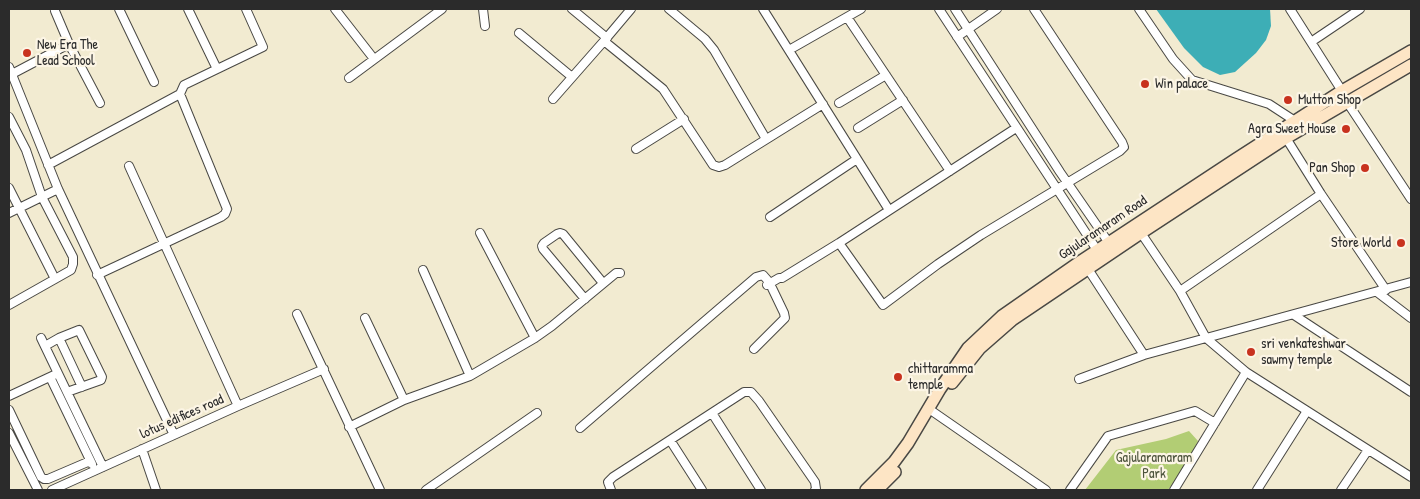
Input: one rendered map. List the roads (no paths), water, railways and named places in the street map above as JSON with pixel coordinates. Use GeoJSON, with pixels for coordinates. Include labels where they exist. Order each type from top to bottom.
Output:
{"type":"FeatureCollection","features":[{"type":"Feature","properties":{"kind":"main road","name":"Gajularamaram Road"},"geometry":{"type":"LineString","coordinates":[[879,490],[899,468],[932,411],[953,368],[978,336],[1020,303],[1098,250],[1295,121],[1411,50]]}},
{"type":"Feature","properties":{"kind":"main road","name":"Gajularamaram Road"},"geometry":{"type":"LineString","coordinates":[[866,490],[894,462],[955,378],[980,348],[1012,320],[1286,138],[1411,65]]}},
{"type":"Feature","properties":{"kind":"street"},"geometry":{"type":"LineString","coordinates":[[119,9],[154,82]]}},
{"type":"Feature","properties":{"kind":"street"},"geometry":{"type":"LineString","coordinates":[[188,9],[217,69]]}},
{"type":"Feature","properties":{"kind":"street"},"geometry":{"type":"LineString","coordinates":[[48,165],[180,94],[184,85],[263,47],[246,9]]}},
{"type":"Feature","properties":{"kind":"street"},"geometry":{"type":"LineString","coordinates":[[335,9],[374,59]]}},
{"type":"Feature","properties":{"kind":"street"},"geometry":{"type":"LineString","coordinates":[[349,78],[442,9]]}},
{"type":"Feature","properties":{"kind":"street"},"geometry":{"type":"LineString","coordinates":[[483,9],[485,26]]}},
{"type":"Feature","properties":{"kind":"street"},"geometry":{"type":"LineString","coordinates":[[572,9],[605,40],[663,88],[713,165],[719,167],[725,165],[823,104]]}},
{"type":"Feature","properties":{"kind":"street"},"geometry":{"type":"LineString","coordinates":[[553,99],[631,9]]}},
{"type":"Feature","properties":{"kind":"street"},"geometry":{"type":"LineString","coordinates":[[669,9],[706,39],[766,139]]}},
{"type":"Feature","properties":{"kind":"street"},"geometry":{"type":"LineString","coordinates":[[763,9],[889,210]]}},
{"type":"Feature","properties":{"kind":"street"},"geometry":{"type":"LineString","coordinates":[[789,50],[861,9]]}},
{"type":"Feature","properties":{"kind":"street"},"geometry":{"type":"LineString","coordinates":[[939,9],[1098,250]]}},
{"type":"Feature","properties":{"kind":"street"},"geometry":{"type":"LineString","coordinates":[[955,9],[1067,182],[1109,243]]}},
{"type":"Feature","properties":{"kind":"street"},"geometry":{"type":"LineString","coordinates":[[957,37],[997,9]]}},
{"type":"Feature","properties":{"kind":"street"},"geometry":{"type":"LineString","coordinates":[[839,243],[883,306],[938,264],[974,240],[1124,147],[1034,9]]}},
{"type":"Feature","properties":{"kind":"street"},"geometry":{"type":"LineString","coordinates":[[1139,9],[1173,59],[1192,80],[1269,104],[1295,121]]}},
{"type":"Feature","properties":{"kind":"street"},"geometry":{"type":"LineString","coordinates":[[1290,9],[1342,91]]}},
{"type":"Feature","properties":{"kind":"street"},"geometry":{"type":"LineString","coordinates":[[1311,42],[1360,9]]}},
{"type":"Feature","properties":{"kind":"street"},"geometry":{"type":"LineString","coordinates":[[55,11],[69,44],[100,103]]}},
{"type":"Feature","properties":{"kind":"street"},"geometry":{"type":"LineString","coordinates":[[848,17],[950,171]]}},
{"type":"Feature","properties":{"kind":"street"},"geometry":{"type":"LineString","coordinates":[[519,33],[572,77]]}},
{"type":"Feature","properties":{"kind":"street"},"geometry":{"type":"LineString","coordinates":[[69,44],[10,70],[58,189],[174,435]]}},
{"type":"Feature","properties":{"kind":"street"},"geometry":{"type":"LineString","coordinates":[[839,102],[886,75]]}},
{"type":"Feature","properties":{"kind":"street"},"geometry":{"type":"LineString","coordinates":[[97,275],[226,214],[227,209],[180,94]]}},
{"type":"Feature","properties":{"kind":"street"},"geometry":{"type":"LineString","coordinates":[[858,128],[903,100]]}},
{"type":"Feature","properties":{"kind":"street"},"geometry":{"type":"LineString","coordinates":[[1347,102],[1411,199]]}},
{"type":"Feature","properties":{"kind":"street"},"geometry":{"type":"LineString","coordinates":[[9,117],[26,150],[42,196],[72,257],[73,264],[71,270],[9,302]]}},
{"type":"Feature","properties":{"kind":"street"},"geometry":{"type":"LineString","coordinates":[[636,149],[684,118]]}},
{"type":"Feature","properties":{"kind":"street"},"geometry":{"type":"LineString","coordinates":[[769,286],[781,281],[782,278],[1016,128]]}},
{"type":"Feature","properties":{"kind":"street"},"geometry":{"type":"LineString","coordinates":[[1286,138],[1321,194],[1386,290]]}},
{"type":"Feature","properties":{"kind":"street"},"geometry":{"type":"LineString","coordinates":[[770,217],[857,159]]}},
{"type":"Feature","properties":{"kind":"street"},"geometry":{"type":"LineString","coordinates":[[129,166],[238,406]]}},
{"type":"Feature","properties":{"kind":"street"},"geometry":{"type":"LineString","coordinates":[[9,188],[55,278]]}},
{"type":"Feature","properties":{"kind":"street"},"geometry":{"type":"LineString","coordinates":[[9,213],[58,189]]}},
{"type":"Feature","properties":{"kind":"street"},"geometry":{"type":"LineString","coordinates":[[1180,290],[1321,194]]}},
{"type":"Feature","properties":{"kind":"street"},"geometry":{"type":"LineString","coordinates":[[480,233],[535,338]]}},
{"type":"Feature","properties":{"kind":"street"},"geometry":{"type":"LineString","coordinates":[[1141,233],[1180,290],[1206,338],[1246,372],[1411,477]]}},
{"type":"Feature","properties":{"kind":"street"},"geometry":{"type":"LineString","coordinates":[[584,299],[543,249],[544,243],[557,234],[562,234],[603,283]]}},
{"type":"Feature","properties":{"kind":"street"},"geometry":{"type":"LineString","coordinates":[[1088,268],[1144,356]]}},
{"type":"Feature","properties":{"kind":"street"},"geometry":{"type":"LineString","coordinates":[[424,270],[470,376]]}},
{"type":"Feature","properties":{"kind":"street"},"geometry":{"type":"LineString","coordinates":[[349,427],[404,400],[470,376],[535,338],[616,273],[620,273]]}},
{"type":"Feature","properties":{"kind":"street"},"geometry":{"type":"LineString","coordinates":[[580,428],[760,274],[763,275],[785,318],[754,349]]}},
{"type":"Feature","properties":{"kind":"street"},"geometry":{"type":"LineString","coordinates":[[1079,379],[1144,356],[1411,282]]}},
{"type":"Feature","properties":{"kind":"street"},"geometry":{"type":"LineString","coordinates":[[1377,292],[1411,318]]}},
{"type":"Feature","properties":{"kind":"street"},"geometry":{"type":"LineString","coordinates":[[297,314],[380,490]]}},
{"type":"Feature","properties":{"kind":"street"},"geometry":{"type":"LineString","coordinates":[[1294,315],[1411,392]]}},
{"type":"Feature","properties":{"kind":"street"},"geometry":{"type":"LineString","coordinates":[[365,318],[404,400]]}},
{"type":"Feature","properties":{"kind":"street"},"geometry":{"type":"LineString","coordinates":[[45,346],[59,338],[78,330],[80,331],[102,377],[100,380],[67,392]]}},
{"type":"Feature","properties":{"kind":"street"},"geometry":{"type":"LineString","coordinates":[[41,338],[67,392],[99,469]]}},
{"type":"Feature","properties":{"kind":"street"},"geometry":{"type":"LineString","coordinates":[[59,338],[82,386]]}},
{"type":"Feature","properties":{"kind":"street","name":"lotus edifices road"},"geometry":{"type":"LineString","coordinates":[[52,490],[324,369]]}},
{"type":"Feature","properties":{"kind":"street"},"geometry":{"type":"LineString","coordinates":[[1174,490],[1246,372]]}},
{"type":"Feature","properties":{"kind":"street"},"geometry":{"type":"LineString","coordinates":[[9,396],[58,373]]}},
{"type":"Feature","properties":{"kind":"street"},"geometry":{"type":"LineString","coordinates":[[50,377],[90,461],[99,469]]}},
{"type":"Feature","properties":{"kind":"street"},"geometry":{"type":"LineString","coordinates":[[611,490],[608,482],[613,477],[744,392],[751,392],[815,482],[815,490]]}},
{"type":"Feature","properties":{"kind":"street"},"geometry":{"type":"LineString","coordinates":[[9,410],[40,477],[48,480],[90,461]]}},
{"type":"Feature","properties":{"kind":"street"},"geometry":{"type":"LineString","coordinates":[[932,411],[1046,490]]}},
{"type":"Feature","properties":{"kind":"street"},"geometry":{"type":"LineString","coordinates":[[1070,490],[1108,436],[1195,411],[1215,422]]}},
{"type":"Feature","properties":{"kind":"street"},"geometry":{"type":"LineString","coordinates":[[1257,490],[1307,411]]}},
{"type":"Feature","properties":{"kind":"street"},"geometry":{"type":"LineString","coordinates":[[426,490],[537,413]]}},
{"type":"Feature","properties":{"kind":"street"},"geometry":{"type":"LineString","coordinates":[[712,413],[761,490]]}},
{"type":"Feature","properties":{"kind":"street"},"geometry":{"type":"LineString","coordinates":[[9,433],[38,490]]}},
{"type":"Feature","properties":{"kind":"street"},"geometry":{"type":"LineString","coordinates":[[670,440],[702,490]]}},
{"type":"Feature","properties":{"kind":"street"},"geometry":{"type":"LineString","coordinates":[[142,449],[156,490]]}},
{"type":"Feature","properties":{"kind":"street"},"geometry":{"type":"LineString","coordinates":[[9,455],[18,450]]}},
{"type":"Feature","properties":{"kind":"street"},"geometry":{"type":"LineString","coordinates":[[1341,490],[1368,450]]}},
{"type":"Feature","properties":{"kind":"street"},"geometry":{"type":"LineString","coordinates":[[80,465],[85,475]]}},
{"type":"Feature","properties":{"kind":"street"},"geometry":{"type":"LineString","coordinates":[[1031,490],[1036,483]]}},
{"type":"Feature","properties":{"kind":"water"},"geometry":{"type":"Polygon","coordinates":[[[1156,9],[1270,9],[1271,26],[1266,40],[1256,53],[1235,72],[1220,75],[1203,67],[1184,48],[1156,9]]]}},
{"type":"Feature","properties":{"kind":"place","name":"New Era The Lead School"},"geometry":{"type":"Point","coordinates":[27,53]}},
{"type":"Feature","properties":{"kind":"place","name":"Win palace"},"geometry":{"type":"Point","coordinates":[1145,84]}},
{"type":"Feature","properties":{"kind":"place","name":"Mutton Shop"},"geometry":{"type":"Point","coordinates":[1288,100]}},
{"type":"Feature","properties":{"kind":"place","name":"Agra Sweet House"},"geometry":{"type":"Point","coordinates":[1346,129]}},
{"type":"Feature","properties":{"kind":"place","name":"Pan Shop"},"geometry":{"type":"Point","coordinates":[1365,168]}},
{"type":"Feature","properties":{"kind":"place","name":"Store World"},"geometry":{"type":"Point","coordinates":[1401,243]}},
{"type":"Feature","properties":{"kind":"place","name":"sri venkateshwar sawmy temple"},"geometry":{"type":"Point","coordinates":[1251,352]}},
{"type":"Feature","properties":{"kind":"place","name":"chittaramma temple"},"geometry":{"type":"Point","coordinates":[898,377]}},
{"type":"Feature","properties":{"kind":"park label","name":"Gajularamaram Park"},"geometry":{"type":"Point","coordinates":[1154,466]}}]}
